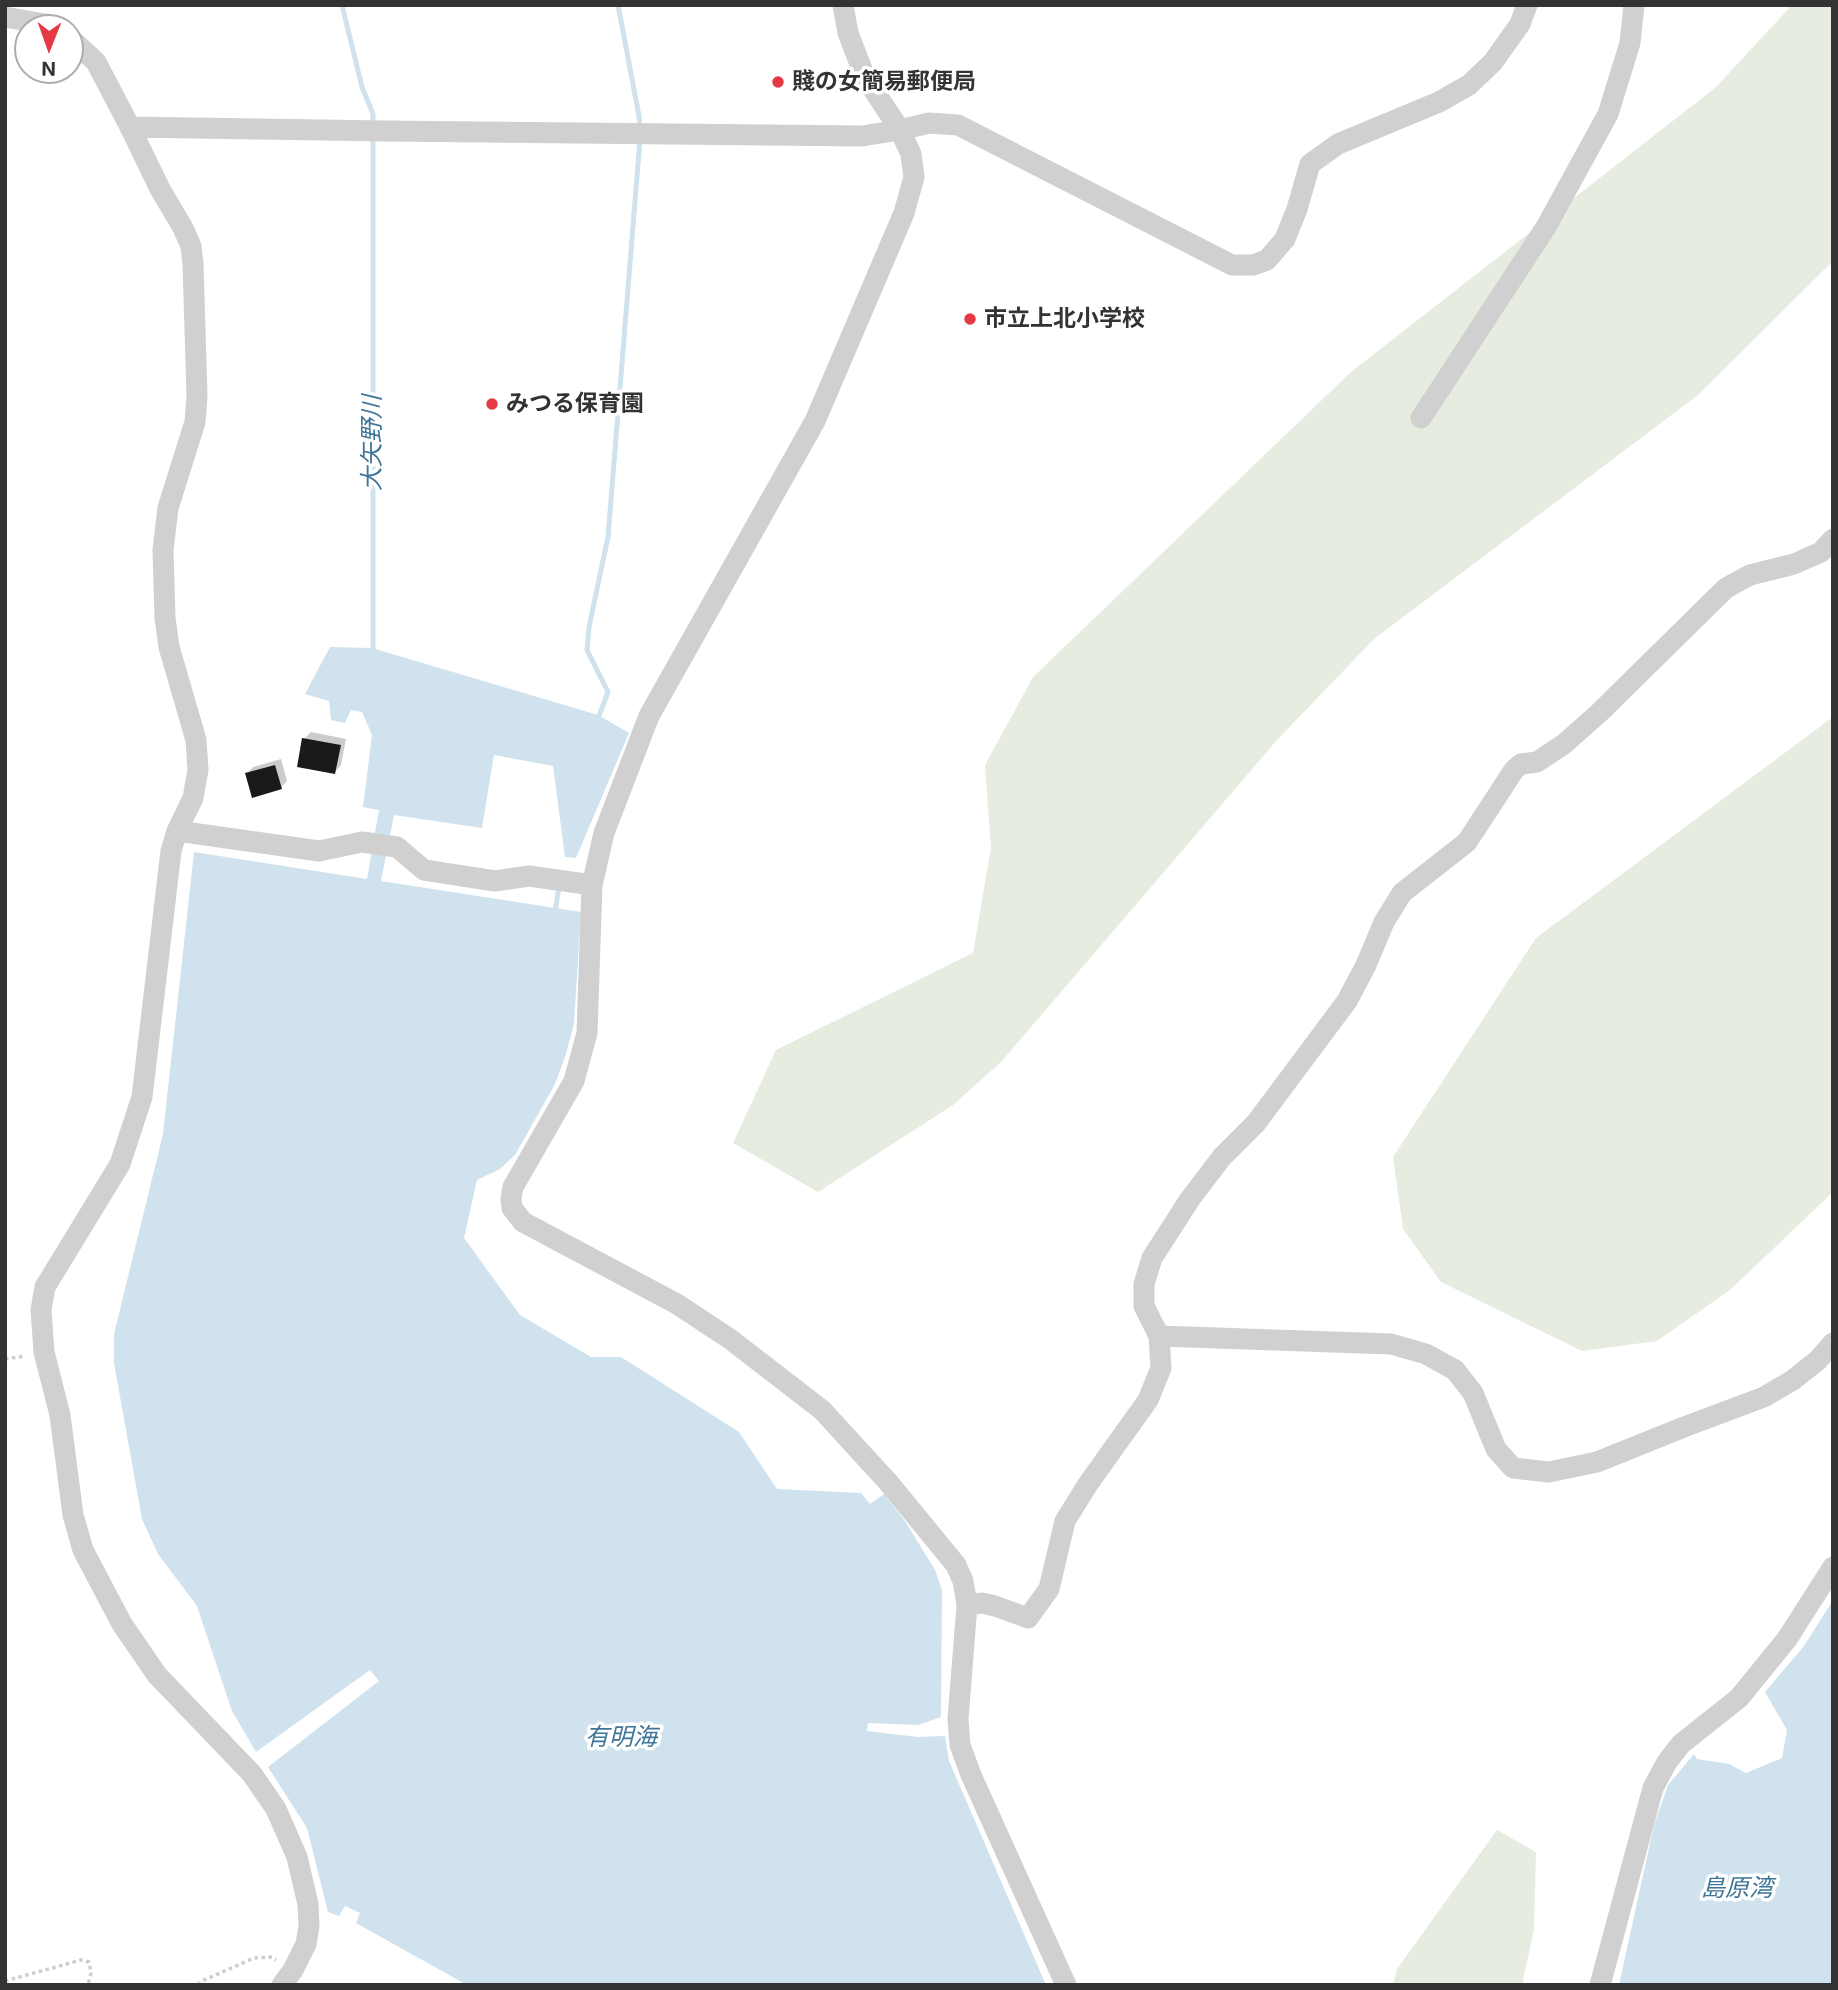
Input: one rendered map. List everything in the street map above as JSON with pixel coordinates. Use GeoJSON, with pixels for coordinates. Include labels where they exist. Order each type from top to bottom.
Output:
{"type":"FeatureCollection","features":[{"type":"Feature","properties":{"kind":"street"},"geometry":{"type":"LineString","coordinates":[[843,5],[848,33],[866,77],[900,130],[911,154],[914,177],[904,213],[815,421],[649,716],[604,833],[592,885],[587,1033],[575,1081],[513,1186],[512,1208],[523,1222],[677,1304],[730,1339],[822,1410],[888,1482],[956,1565],[967,1605],[958,1719],[960,1745],[1066,1985]]}},
{"type":"Feature","properties":{"kind":"street"},"geometry":{"type":"LineString","coordinates":[[130,127],[862,135],[929,123],[958,125],[1232,265],[1253,265],[1267,260],[1285,239],[1310,164],[1338,144],[1439,102],[1469,85],[1493,62],[1520,24],[1527,5]]}},
{"type":"Feature","properties":{"kind":"street"},"geometry":{"type":"LineString","coordinates":[[1421,418],[1546,227],[1608,114],[1630,43],[1634,5]]}},
{"type":"Feature","properties":{"kind":"street"},"geometry":{"type":"LineString","coordinates":[[84,51],[96,62],[191,246],[197,396],[195,422],[168,509],[163,550],[165,618],[169,647],[196,740],[198,770],[194,798],[177,831],[171,851],[142,1097],[120,1164],[45,1287],[41,1310],[44,1352],[60,1415],[73,1515],[83,1550],[122,1624],[157,1675],[252,1774],[276,1809],[298,1857],[308,1904],[309,1926],[306,1944],[288,1977]]}},
{"type":"Feature","properties":{"kind":"street"},"geometry":{"type":"LineString","coordinates":[[967,1605],[982,1603],[1024,1618],[1031,1616],[1049,1589],[1065,1521],[1148,1400],[1161,1368],[1159,1336],[1144,1306],[1144,1284],[1152,1258],[1190,1199],[1222,1157],[1256,1123],[1347,1001],[1384,922],[1402,893],[1467,842],[1514,770],[1521,764],[1536,762],[1564,744],[1600,713],[1726,588],[1750,575],[1794,564],[1821,552],[1833,539]]}},
{"type":"Feature","properties":{"kind":"street"},"geometry":{"type":"LineString","coordinates":[[177,831],[319,851],[362,842],[397,847],[424,870],[495,881],[529,876],[592,885]]}},
{"type":"Feature","properties":{"kind":"street"},"geometry":{"type":"LineString","coordinates":[[1159,1336],[1391,1345],[1426,1354],[1455,1370],[1473,1393],[1496,1449],[1513,1468],[1549,1472],[1597,1462],[1764,1397],[1793,1380],[1818,1360],[1833,1343]]}},
{"type":"Feature","properties":{"kind":"street"},"geometry":{"type":"LineString","coordinates":[[1600,1985],[1653,1788],[1667,1762],[1681,1744],[1739,1698],[1787,1639],[1833,1567]]}},
{"type":"Feature","properties":{"kind":"path"},"geometry":{"type":"LineString","coordinates":[[198,1985],[254,1958],[272,1957],[288,1977]]}},
{"type":"Feature","properties":{"kind":"path"},"geometry":{"type":"LineString","coordinates":[[5,1981],[81,1960],[89,1962],[91,1973],[88,1985]]}},
{"type":"Feature","properties":{"kind":"shaded area"},"geometry":{"type":"Polygon","coordinates":[[[1792,5],[1833,5],[1833,261],[1698,395],[1374,639],[1277,740],[1001,1062],[953,1105],[818,1192],[733,1143],[776,1050],[973,953],[991,848],[985,765],[1033,677],[1351,372],[1715,88],[1792,5]]]}},
{"type":"Feature","properties":{"kind":"shaded area"},"geometry":{"type":"Polygon","coordinates":[[[1833,717],[1833,1192],[1730,1290],[1657,1341],[1582,1351],[1441,1282],[1403,1229],[1393,1157],[1536,938],[1833,717]]]}},
{"type":"Feature","properties":{"kind":"shaded area"},"geometry":{"type":"Polygon","coordinates":[[[1497,1830],[1536,1852],[1534,1929],[1522,1985],[1393,1985],[1397,1969],[1497,1830]]]}},
{"type":"Feature","properties":{"kind":"water","name":"有明海"},"geometry":{"type":"Polygon","coordinates":[[[330,647],[372,648],[598,715],[629,733],[576,858],[565,857],[553,766],[494,755],[482,828],[394,815],[381,881],[581,912],[574,1024],[566,1054],[555,1084],[515,1155],[500,1169],[477,1180],[464,1238],[520,1315],[591,1357],[621,1357],[739,1432],[777,1489],[861,1493],[870,1504],[884,1494],[905,1521],[935,1570],[942,1590],[941,1717],[918,1725],[868,1723],[867,1731],[918,1737],[945,1736],[949,1761],[1046,1985],[467,1985],[356,1923],[360,1913],[345,1906],[339,1916],[328,1912],[307,1828],[268,1767],[379,1681],[370,1670],[256,1752],[232,1711],[197,1606],[158,1554],[142,1519],[114,1363],[114,1334],[163,1134],[194,852],[367,879],[379,810],[363,807],[372,735],[362,712],[351,710],[345,723],[331,720],[329,701],[305,694],[330,647]]]}},
{"type":"Feature","properties":{"kind":"water","name":"島原湾"},"geometry":{"type":"Polygon","coordinates":[[[1833,1600],[1833,1985],[1619,1985],[1654,1825],[1668,1785],[1694,1754],[1697,1759],[1729,1764],[1746,1773],[1782,1758],[1787,1730],[1765,1692],[1804,1646],[1833,1600]]]}},
{"type":"Feature","properties":{"kind":"building"},"geometry":{"type":"Polygon","coordinates":[[[302,738],[341,745],[335,774],[297,767],[302,738]]]}},
{"type":"Feature","properties":{"kind":"building"},"geometry":{"type":"Polygon","coordinates":[[[275,765],[282,789],[252,798],[245,773],[275,765]]]}},
{"type":"Feature","properties":{"kind":"waterway","name":"大矢野川"},"geometry":{"type":"LineString","coordinates":[[342,5],[362,87],[373,114],[373,127]]}},
{"type":"Feature","properties":{"kind":"waterway"},"geometry":{"type":"LineString","coordinates":[[618,5],[640,130]]}},
{"type":"Feature","properties":{"kind":"waterway","name":"大矢野川"},"geometry":{"type":"LineString","coordinates":[[373,137],[373,652]]}},
{"type":"Feature","properties":{"kind":"waterway"},"geometry":{"type":"LineString","coordinates":[[597,721],[608,692],[587,650],[589,627],[608,537],[640,139]]}},
{"type":"Feature","properties":{"kind":"waterway"},"geometry":{"type":"LineString","coordinates":[[555,912],[559,887]]}},
{"type":"Feature","properties":{"kind":"place","name":"賤の女簡易郵便局"},"geometry":{"type":"Point","coordinates":[778,82]}},
{"type":"Feature","properties":{"kind":"place","name":"市立上北小学校"},"geometry":{"type":"Point","coordinates":[970,319]}},
{"type":"Feature","properties":{"kind":"place","name":"みつる保育園"},"geometry":{"type":"Point","coordinates":[492,404]}}]}
